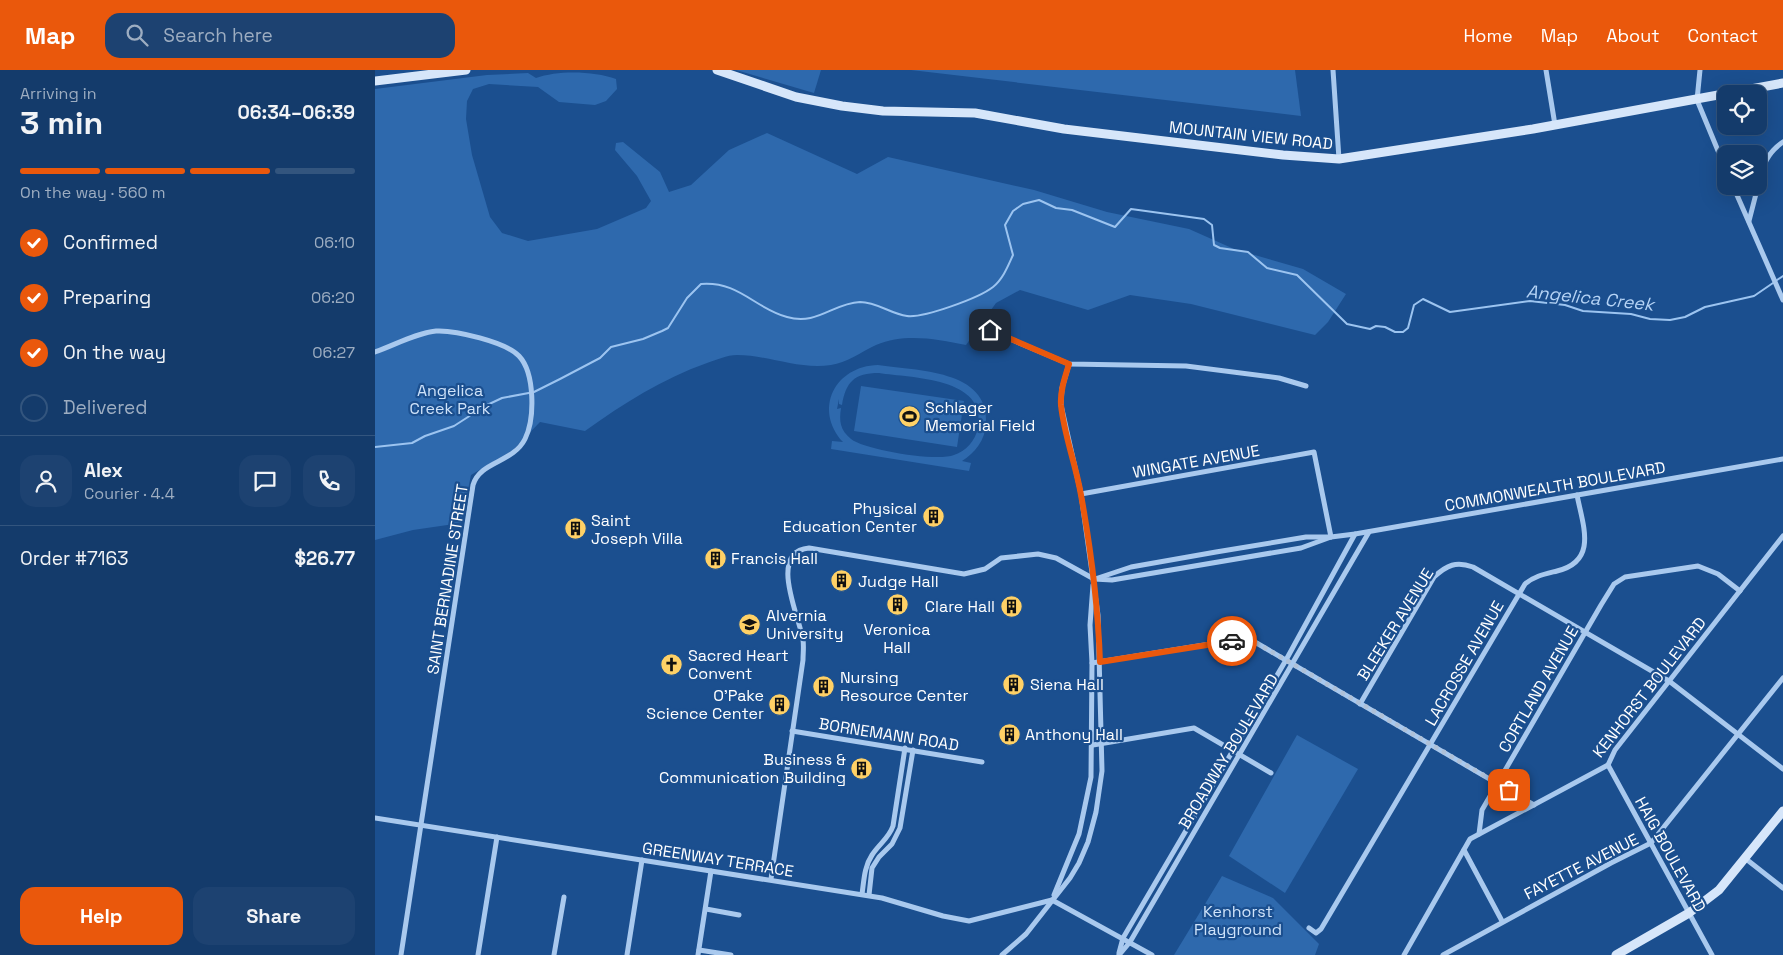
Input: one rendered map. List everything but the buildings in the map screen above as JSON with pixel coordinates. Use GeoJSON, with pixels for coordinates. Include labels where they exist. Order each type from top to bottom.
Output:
{"type":"FeatureCollection","features":[{"type":"Feature","properties":{"kind":"street"},"geometry":{"type":"LineString","coordinates":[[375,81],[466,70]]}},
{"type":"Feature","properties":{"kind":"street","name":"MOUNTAIN VIEW ROAD"},"geometry":{"type":"LineString","coordinates":[[717,70],[796,96],[849,107],[883,111],[975,113],[1063,129],[1283,155],[1339,159],[1555,125],[1783,83]]}},
{"type":"Feature","properties":{"kind":"street"},"geometry":{"type":"LineString","coordinates":[[1333,70],[1339,159]]}},
{"type":"Feature","properties":{"kind":"street"},"geometry":{"type":"LineString","coordinates":[[1546,70],[1555,125]]}},
{"type":"Feature","properties":{"kind":"street"},"geometry":{"type":"LineString","coordinates":[[1700,70],[1697,100],[1717,148]]}},
{"type":"Feature","properties":{"kind":"street"},"geometry":{"type":"LineString","coordinates":[[1767,158],[1783,142]]}},
{"type":"Feature","properties":{"kind":"street"},"geometry":{"type":"LineString","coordinates":[[1736,195],[1783,300]]}},
{"type":"Feature","properties":{"kind":"street"},"geometry":{"type":"LineString","coordinates":[[1749,222],[1756,195]]}},
{"type":"Feature","properties":{"kind":"street"},"geometry":{"type":"LineString","coordinates":[[982,327],[1069,364],[1186,366],[1279,378],[1306,386]]}},
{"type":"Feature","properties":{"kind":"street","name":"SAINT BERNADINE STREET"},"geometry":{"type":"LineString","coordinates":[[375,352],[436,332],[459,334],[501,345],[514,351],[525,364],[532,398],[532,417],[521,446],[511,456],[480,472],[473,485],[401,955]]}},
{"type":"Feature","properties":{"kind":"street"},"geometry":{"type":"LineString","coordinates":[[1002,955],[1019,941],[1070,878],[1088,842],[1096,812],[1102,771],[1100,662],[1094,579],[1081,494],[1061,405],[1062,388],[1069,364]]}},
{"type":"Feature","properties":{"kind":"street","name":"WINGATE AVENUE"},"geometry":{"type":"LineString","coordinates":[[1081,494],[1314,452],[1331,538]]}},
{"type":"Feature","properties":{"kind":"street","name":"COMMONWEALTH BOULEVARD"},"geometry":{"type":"LineString","coordinates":[[1094,579],[1111,580],[1301,548],[1331,538],[1783,459]]}},
{"type":"Feature","properties":{"kind":"street","name":"LACROSSE AVENUE"},"geometry":{"type":"LineString","coordinates":[[1309,928],[1316,933],[1321,930],[1431,745],[1517,594],[1530,579],[1570,568],[1581,557],[1585,538],[1577,495]]}},
{"type":"Feature","properties":{"kind":"street","name":"BROADWAY BOULEVARD"},"geometry":{"type":"LineString","coordinates":[[1119,955],[1130,942],[1241,755],[1369,532]]}},
{"type":"Feature","properties":{"kind":"street","name":"BROADWAY BOULEVARD"},"geometry":{"type":"LineString","coordinates":[[1119,955],[1123,938],[1285,660],[1355,534]]}},
{"type":"Feature","properties":{"kind":"street","name":"KENHORST BOULEVARD"},"geometry":{"type":"LineString","coordinates":[[1479,834],[1608,765],[1615,750],[1783,536]]}},
{"type":"Feature","properties":{"kind":"street","name":"COMMONWEALTH BOULEVARD"},"geometry":{"type":"LineString","coordinates":[[1094,579],[1113,572],[1206,554],[1306,537],[1331,538]]}},
{"type":"Feature","properties":{"kind":"street"},"geometry":{"type":"LineString","coordinates":[[771,879],[803,660],[803,639],[793,605],[788,572],[793,554],[809,548],[964,574],[985,569],[1001,558],[1038,554],[1057,558],[1094,579]]}},
{"type":"Feature","properties":{"kind":"street","name":"BLEEKER AVENUE"},"geometry":{"type":"LineString","coordinates":[[1360,704],[1434,577],[1447,565],[1455,564],[1473,567],[1669,681],[1783,769]]}},
{"type":"Feature","properties":{"kind":"street","name":"CORTLAND AVENUE"},"geometry":{"type":"LineString","coordinates":[[1479,834],[1482,810],[1611,587],[1621,579],[1632,575],[1698,566],[1718,574],[1740,591]]}},
{"type":"Feature","properties":{"kind":"street"},"geometry":{"type":"LineString","coordinates":[[1052,900],[1083,820],[1091,777],[1093,745],[1090,598],[1094,579]]}},
{"type":"Feature","properties":{"kind":"street"},"geometry":{"type":"LineString","coordinates":[[1092,663],[1248,638],[1534,804]]}},
{"type":"Feature","properties":{"kind":"street","name":"FAYETTE AVENUE"},"geometry":{"type":"LineString","coordinates":[[1443,955],[1502,921],[1651,844],[1783,678]]}},
{"type":"Feature","properties":{"kind":"street"},"geometry":{"type":"LineString","coordinates":[[1093,745],[1194,728],[1271,773]]}},
{"type":"Feature","properties":{"kind":"street","name":"BORNEMANN ROAD"},"geometry":{"type":"LineString","coordinates":[[792,731],[982,762]]}},
{"type":"Feature","properties":{"kind":"street"},"geometry":{"type":"LineString","coordinates":[[862,894],[866,866],[876,850],[891,833],[905,748]]}},
{"type":"Feature","properties":{"kind":"street"},"geometry":{"type":"LineString","coordinates":[[869,896],[873,868],[879,857],[892,844],[900,828],[913,750]]}},
{"type":"Feature","properties":{"kind":"street","name":"HAIG BOULEVARD"},"geometry":{"type":"LineString","coordinates":[[1608,765],[1712,955]]}},
{"type":"Feature","properties":{"kind":"street"},"geometry":{"type":"LineString","coordinates":[[1616,955],[1689,913],[1719,890],[1783,811]]}},
{"type":"Feature","properties":{"kind":"street","name":"GREENWAY TERRACE"},"geometry":{"type":"LineString","coordinates":[[375,818],[862,894],[888,899],[958,920],[969,921],[1052,900]]}},
{"type":"Feature","properties":{"kind":"street"},"geometry":{"type":"LineString","coordinates":[[1405,952],[1463,850],[1470,839],[1479,834]]}},
{"type":"Feature","properties":{"kind":"street"},"geometry":{"type":"LineString","coordinates":[[479,955],[497,837]]}},
{"type":"Feature","properties":{"kind":"street"},"geometry":{"type":"LineString","coordinates":[[1463,850],[1502,921]]}},
{"type":"Feature","properties":{"kind":"street"},"geometry":{"type":"LineString","coordinates":[[1746,858],[1783,888]]}},
{"type":"Feature","properties":{"kind":"street"},"geometry":{"type":"LineString","coordinates":[[627,955],[642,860]]}},
{"type":"Feature","properties":{"kind":"street"},"geometry":{"type":"LineString","coordinates":[[711,871],[699,953],[731,955]]}},
{"type":"Feature","properties":{"kind":"street"},"geometry":{"type":"LineString","coordinates":[[554,955],[564,897]]}},
{"type":"Feature","properties":{"kind":"street"},"geometry":{"type":"LineString","coordinates":[[1052,900],[1152,955]]}},
{"type":"Feature","properties":{"kind":"street"},"geometry":{"type":"LineString","coordinates":[[706,909],[739,915]]}},
{"type":"Feature","properties":{"kind":"green space"},"geometry":{"type":"Polygon","coordinates":[[[736,70],[821,70],[814,93],[736,70]]]}},
{"type":"Feature","properties":{"kind":"green space"},"geometry":{"type":"Polygon","coordinates":[[[911,70],[1295,70],[1301,116],[911,70]]]}},
{"type":"Feature","properties":{"kind":"green space","name":"Angelica Creek Park"},"geometry":{"type":"Polygon","coordinates":[[[576,72],[597,74],[616,79],[617,89],[606,101],[595,105],[559,102],[538,87],[489,84],[473,89],[467,101],[466,119],[472,155],[490,217],[502,233],[528,241],[597,229],[646,208],[651,201],[637,176],[615,150],[616,143],[623,142],[660,172],[669,192],[691,185],[729,150],[767,133],[857,174],[888,157],[1034,190],[1107,212],[1189,229],[1234,249],[1303,269],[1346,294],[1328,322],[1315,335],[1191,304],[1130,295],[1088,310],[1020,290],[996,303],[966,345],[921,338],[898,339],[876,345],[842,362],[819,366],[807,366],[760,357],[737,355],[725,357],[674,376],[629,401],[585,431],[540,422],[513,450],[471,475],[461,523],[413,530],[375,540],[375,89],[487,75],[528,73],[536,78],[545,75],[576,72]]]}},
{"type":"Feature","properties":{"kind":"green space"},"geometry":{"type":"Polygon","coordinates":[[[878,365],[930,372],[948,376],[964,383],[976,392],[984,406],[986,424],[979,446],[962,461],[971,463],[969,471],[831,449],[832,441],[843,442],[834,429],[830,416],[830,403],[833,392],[840,381],[850,373],[863,367],[878,365]],[[870,373],[857,377],[846,390],[842,405],[839,404],[839,399],[837,409],[841,408],[841,425],[851,439],[885,451],[918,456],[945,457],[962,451],[975,437],[978,428],[978,411],[971,399],[960,390],[944,383],[927,379],[870,373]]]}},
{"type":"Feature","properties":{"kind":"green space","name":"Schlager Memorial Field"},"geometry":{"type":"Polygon","coordinates":[[[861,386],[964,401],[957,447],[854,431],[861,386]]]}},
{"type":"Feature","properties":{"kind":"green space"},"geometry":{"type":"Polygon","coordinates":[[[1297,735],[1358,769],[1285,893],[1229,856],[1297,735]]]}},
{"type":"Feature","properties":{"kind":"green space","name":"Kenhorst Playground"},"geometry":{"type":"Polygon","coordinates":[[[1222,876],[1273,898],[1319,944],[1315,955],[1174,955],[1222,876]]]}},
{"type":"Feature","properties":{"kind":"waterway","name":"Angelica Creek"},"geometry":{"type":"LineString","coordinates":[[375,447],[412,443],[425,436],[454,426],[485,406],[502,398],[534,392],[600,358],[611,347],[643,339],[662,331],[668,328],[687,298],[701,284],[714,284],[726,287],[775,313],[798,319],[807,319],[850,303],[860,302],[872,304],[907,316],[926,314],[951,306],[986,291],[1000,280],[1013,255],[1005,225],[1013,211],[1023,204],[1039,200],[1056,208],[1072,210],[1115,227],[1131,209],[1204,219],[1212,225],[1214,245],[1220,248],[1248,252],[1267,268],[1297,275],[1347,324],[1370,329],[1376,326],[1385,327],[1395,332],[1403,332],[1408,328],[1414,305],[1423,299],[1450,312],[1530,301],[1565,305],[1583,311],[1631,314],[1650,319],[1670,320],[1685,317],[1705,307],[1754,296],[1773,283]]}},
{"type":"Feature","properties":{"kind":"waterway","name":"Angelica Creek"},"geometry":{"type":"LineString","coordinates":[[1777,280],[1783,276]]}},
{"type":"Feature","properties":{"kind":"way so far"},"geometry":{"type":"LineString","coordinates":[[1232,641],[1248,638],[1509,790]]}},
{"type":"Feature","properties":{"kind":"place","name":"Schlager Memorial Field"},"geometry":{"type":"Point","coordinates":[909,416]}},
{"type":"Feature","properties":{"kind":"place","name":"Physical Education Center"},"geometry":{"type":"Point","coordinates":[933,517]}},
{"type":"Feature","properties":{"kind":"place","name":"Saint Joseph Villa"},"geometry":{"type":"Point","coordinates":[575,529]}},
{"type":"Feature","properties":{"kind":"place","name":"Francis Hall"},"geometry":{"type":"Point","coordinates":[715,558]}},
{"type":"Feature","properties":{"kind":"place","name":"Judge Hall"},"geometry":{"type":"Point","coordinates":[842,581]}},
{"type":"Feature","properties":{"kind":"place","name":"Veronica Hall"},"geometry":{"type":"Point","coordinates":[897,605]}},
{"type":"Feature","properties":{"kind":"place","name":"Clare Hall"},"geometry":{"type":"Point","coordinates":[1011,606]}},
{"type":"Feature","properties":{"kind":"place","name":"Alvernia University"},"geometry":{"type":"Point","coordinates":[750,624]}},
{"type":"Feature","properties":{"kind":"place","name":"Sacred Heart Convent"},"geometry":{"type":"Point","coordinates":[672,664]}},
{"type":"Feature","properties":{"kind":"place","name":"Siena Hall"},"geometry":{"type":"Point","coordinates":[1014,684]}},
{"type":"Feature","properties":{"kind":"place","name":"Nursing Resource Center"},"geometry":{"type":"Point","coordinates":[824,686]}},
{"type":"Feature","properties":{"kind":"place","name":"O'Pake Science Center"},"geometry":{"type":"Point","coordinates":[780,704]}},
{"type":"Feature","properties":{"kind":"place","name":"Anthony Hall"},"geometry":{"type":"Point","coordinates":[1009,734]}},
{"type":"Feature","properties":{"kind":"place","name":"Business & Communication Building"},"geometry":{"type":"Point","coordinates":[862,768]}},
{"type":"Feature","properties":{"kind":"route"},"geometry":{"type":"LineString","coordinates":[[990,330],[1069,364],[1062,388],[1061,405],[1081,494],[1093,565],[1100,662],[1232,641]]}}]}
